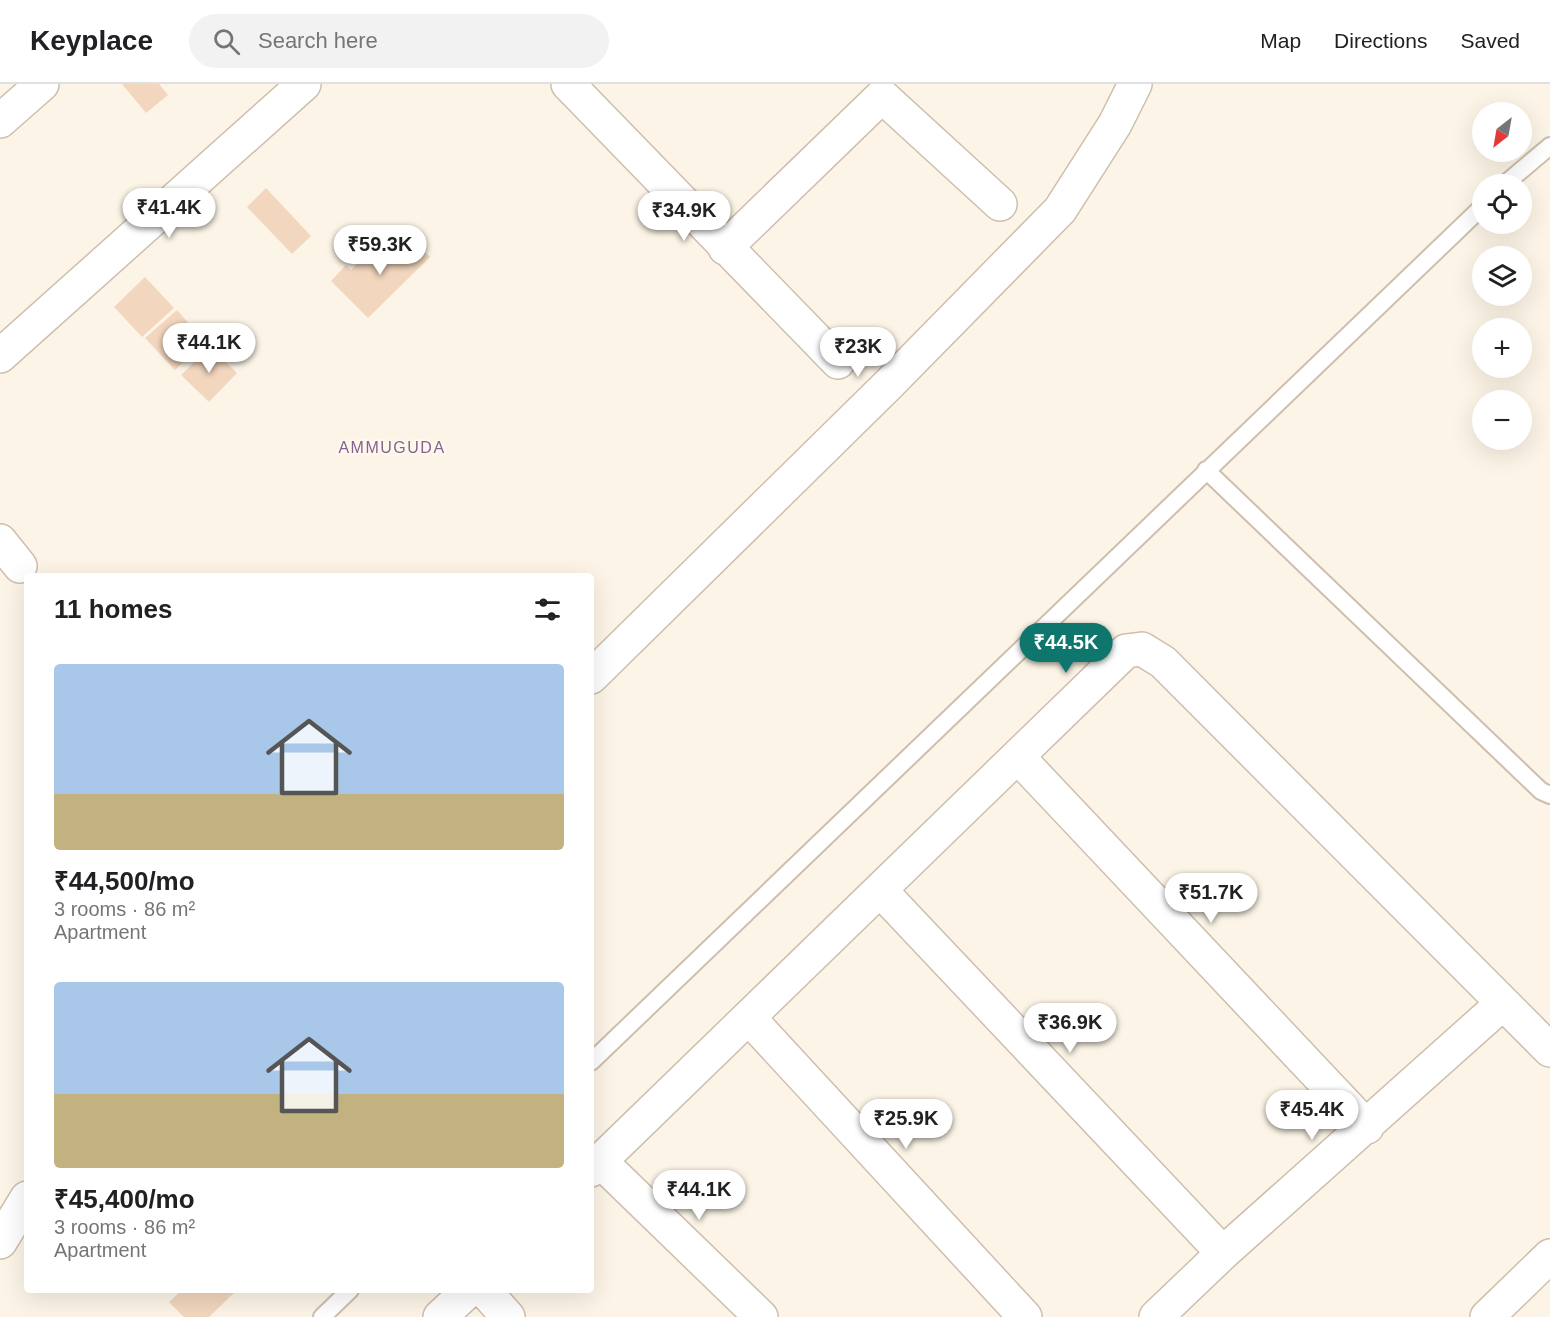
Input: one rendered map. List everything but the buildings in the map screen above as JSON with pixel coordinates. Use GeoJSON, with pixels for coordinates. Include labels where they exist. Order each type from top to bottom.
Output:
{"type":"FeatureCollection","features":[{"type":"Feature","properties":{"kind":"street"},"geometry":{"type":"LineString","coordinates":[[0,121],[42,84]]}},
{"type":"Feature","properties":{"kind":"street"},"geometry":{"type":"LineString","coordinates":[[0,356],[304,84]]}},
{"type":"Feature","properties":{"kind":"street"},"geometry":{"type":"LineString","coordinates":[[568,84],[838,362]]}},
{"type":"Feature","properties":{"kind":"street"},"geometry":{"type":"LineString","coordinates":[[594,675],[888,385],[1060,210],[1115,124],[1135,84]]}},
{"type":"Feature","properties":{"kind":"street"},"geometry":{"type":"LineString","coordinates":[[725,248],[882,96],[1000,204]]}},
{"type":"Feature","properties":{"kind":"street"},"geometry":{"type":"LineString","coordinates":[[0,541],[20,566]]}},
{"type":"Feature","properties":{"kind":"street"},"geometry":{"type":"LineString","coordinates":[[761,1317],[596,1166],[1126,651],[1142,649],[1163,662],[1550,1050]]}},
{"type":"Feature","properties":{"kind":"street"},"geometry":{"type":"LineString","coordinates":[[1018,757],[1367,1127]]}},
{"type":"Feature","properties":{"kind":"street"},"geometry":{"type":"LineString","coordinates":[[880,890],[1223,1253]]}},
{"type":"Feature","properties":{"kind":"street"},"geometry":{"type":"LineString","coordinates":[[1156,1317],[1223,1253],[1367,1127],[1503,1003]]}},
{"type":"Feature","properties":{"kind":"street"},"geometry":{"type":"LineString","coordinates":[[749,1018],[1025,1317]]}},
{"type":"Feature","properties":{"kind":"street"},"geometry":{"type":"LineString","coordinates":[[0,1242],[24,1203]]}},
{"type":"Feature","properties":{"kind":"street"},"geometry":{"type":"LineString","coordinates":[[1486,1317],[1550,1256]]}},
{"type":"Feature","properties":{"kind":"street"},"geometry":{"type":"LineString","coordinates":[[440,1317],[466,1293]]}},
{"type":"Feature","properties":{"kind":"street"},"geometry":{"type":"LineString","coordinates":[[487,1293],[508,1317]]}},
{"type":"Feature","properties":{"kind":"lane"},"geometry":{"type":"LineString","coordinates":[[1517,174],[1550,146]]}},
{"type":"Feature","properties":{"kind":"lane"},"geometry":{"type":"LineString","coordinates":[[594,1059],[1472,217]]}},
{"type":"Feature","properties":{"kind":"lane"},"geometry":{"type":"LineString","coordinates":[[1206,470],[1541,791],[1550,795]]}},
{"type":"Feature","properties":{"kind":"lane"},"geometry":{"type":"LineString","coordinates":[[322,1317],[347,1293]]}},
{"type":"Feature","properties":{"kind":"district","name":"AMMUGUDA"},"geometry":{"type":"Point","coordinates":[392,447]}}]}
